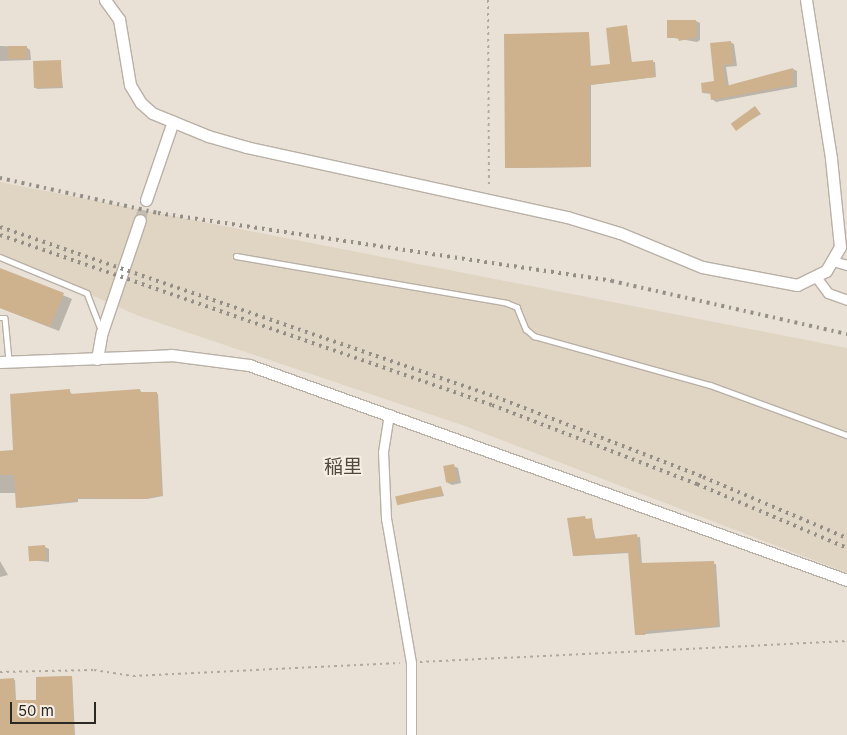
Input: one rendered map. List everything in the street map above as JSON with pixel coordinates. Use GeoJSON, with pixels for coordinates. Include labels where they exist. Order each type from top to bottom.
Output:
{"type":"FeatureCollection","features":[{"type":"Feature","properties":{"kind":"street"},"geometry":{"type":"LineString","coordinates":[[105,0],[119,20],[130,85],[141,103],[152,113],[246,147],[601,226],[684,261],[782,284],[797,285],[816,277],[833,261],[840,247],[841,229],[806,0]]}},
{"type":"Feature","properties":{"kind":"street"},"geometry":{"type":"LineString","coordinates":[[146,200],[173,121]]}},
{"type":"Feature","properties":{"kind":"street"},"geometry":{"type":"LineString","coordinates":[[97,359],[102,332],[140,220]]}},
{"type":"Feature","properties":{"kind":"street"},"geometry":{"type":"LineString","coordinates":[[833,261],[847,265]]}},
{"type":"Feature","properties":{"kind":"street"},"geometry":{"type":"LineString","coordinates":[[816,277],[828,293],[847,300]]}},
{"type":"Feature","properties":{"kind":"street"},"geometry":{"type":"LineString","coordinates":[[4,362],[171,355],[249,365],[847,580]]}},
{"type":"Feature","properties":{"kind":"street"},"geometry":{"type":"LineString","coordinates":[[389,414],[383,452],[386,518],[411,662],[411,735]]}},
{"type":"Feature","properties":{"kind":"lane"},"geometry":{"type":"LineString","coordinates":[[236,256],[507,302],[517,307],[526,329],[534,336],[710,385],[847,435]]}},
{"type":"Feature","properties":{"kind":"lane"},"geometry":{"type":"LineString","coordinates":[[0,257],[87,293],[102,332]]}},
{"type":"Feature","properties":{"kind":"lane"},"geometry":{"type":"LineString","coordinates":[[0,318],[5,318],[4,362]]}},
{"type":"Feature","properties":{"kind":"path"},"geometry":{"type":"LineString","coordinates":[[488,0],[489,201]]}},
{"type":"Feature","properties":{"kind":"path"},"geometry":{"type":"LineString","coordinates":[[0,672],[94,670],[133,676],[847,641]]}},
{"type":"Feature","properties":{"kind":"shaded area"},"geometry":{"type":"Polygon","coordinates":[[[0,182],[847,348],[847,573],[465,426],[139,316],[0,255],[0,182]]]}},
{"type":"Feature","properties":{"kind":"building"},"geometry":{"type":"Polygon","coordinates":[[[667,20],[696,20],[697,37],[679,41],[678,38],[667,38],[667,20]]]}},
{"type":"Feature","properties":{"kind":"building"},"geometry":{"type":"Polygon","coordinates":[[[627,25],[631,62],[653,60],[655,77],[589,85],[590,167],[505,168],[504,34],[589,32],[590,66],[610,64],[606,28],[627,25]]]}},
{"type":"Feature","properties":{"kind":"building"},"geometry":{"type":"Polygon","coordinates":[[[731,41],[733,64],[723,65],[726,86],[793,68],[793,85],[711,100],[710,92],[702,93],[701,83],[714,81],[710,43],[731,41]]]}},
{"type":"Feature","properties":{"kind":"building"},"geometry":{"type":"Polygon","coordinates":[[[8,46],[27,46],[27,59],[8,59],[8,46]]]}},
{"type":"Feature","properties":{"kind":"building"},"geometry":{"type":"Polygon","coordinates":[[[61,60],[62,87],[34,88],[33,61],[61,60]]]}},
{"type":"Feature","properties":{"kind":"building"},"geometry":{"type":"Polygon","coordinates":[[[755,106],[760,113],[736,131],[731,124],[755,106]]]}},
{"type":"Feature","properties":{"kind":"building"},"geometry":{"type":"Polygon","coordinates":[[[0,268],[64,293],[50,327],[0,308],[0,268]]]}},
{"type":"Feature","properties":{"kind":"building"},"geometry":{"type":"Polygon","coordinates":[[[70,389],[70,394],[140,389],[140,392],[157,392],[162,495],[145,499],[76,498],[77,501],[16,508],[14,475],[0,475],[0,451],[13,450],[10,394],[70,389]]]}},
{"type":"Feature","properties":{"kind":"building"},"geometry":{"type":"Polygon","coordinates":[[[454,464],[457,481],[446,483],[443,466],[454,464]]]}},
{"type":"Feature","properties":{"kind":"building"},"geometry":{"type":"Polygon","coordinates":[[[441,486],[443,495],[397,505],[395,497],[441,486]]]}},
{"type":"Feature","properties":{"kind":"building"},"geometry":{"type":"Polygon","coordinates":[[[585,516],[586,519],[592,518],[594,539],[637,534],[640,563],[714,561],[718,626],[645,631],[645,635],[635,635],[628,552],[573,556],[567,518],[585,516]]]}},
{"type":"Feature","properties":{"kind":"building"},"geometry":{"type":"Polygon","coordinates":[[[45,545],[46,560],[29,561],[28,546],[45,545]]]}},
{"type":"Feature","properties":{"kind":"building"},"geometry":{"type":"Polygon","coordinates":[[[72,676],[74,735],[0,735],[0,679],[14,678],[15,700],[36,700],[36,677],[72,676]]]}},
{"type":"Feature","properties":{"kind":"tunnel"},"geometry":{"type":"LineString","coordinates":[[140,220],[146,200]]}},
{"type":"Feature","properties":{"kind":"railway"},"geometry":{"type":"LineString","coordinates":[[0,178],[158,213],[612,281],[847,334]]}},
{"type":"Feature","properties":{"kind":"railway"},"geometry":{"type":"LineString","coordinates":[[0,227],[496,397],[703,477],[847,538]]}},
{"type":"Feature","properties":{"kind":"railway"},"geometry":{"type":"LineString","coordinates":[[0,235],[492,405],[697,484],[847,548]]}},
{"type":"Feature","properties":{"kind":"district","name":"稲里"},"geometry":{"type":"Point","coordinates":[343,467]}}]}
